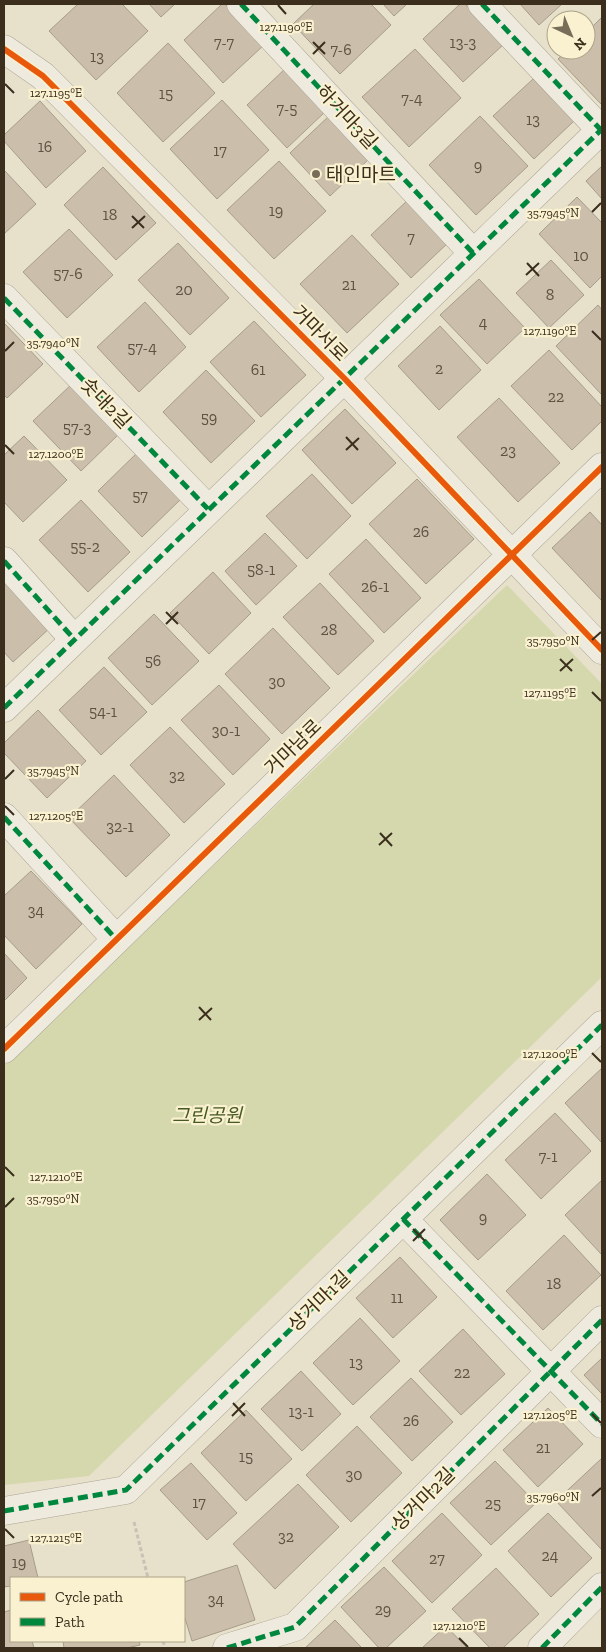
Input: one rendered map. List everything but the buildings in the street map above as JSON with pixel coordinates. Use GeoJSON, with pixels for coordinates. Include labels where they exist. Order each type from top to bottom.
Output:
{"type":"FeatureCollection","features":[{"type":"Feature","properties":{"kind":"street","name":"하거마3길"},"geometry":{"type":"LineString","coordinates":[[241,4],[473,253]]}},
{"type":"Feature","properties":{"kind":"street"},"geometry":{"type":"LineString","coordinates":[[4,708],[602,129],[482,4]]}},
{"type":"Feature","properties":{"kind":"street","name":"거마서로"},"geometry":{"type":"LineString","coordinates":[[4,49],[43,76],[344,378],[602,650]]}},
{"type":"Feature","properties":{"kind":"street","name":"솟대2길"},"geometry":{"type":"LineString","coordinates":[[4,298],[208,509]]}},
{"type":"Feature","properties":{"kind":"street","name":"거마남로"},"geometry":{"type":"LineString","coordinates":[[4,1048],[602,467]]}},
{"type":"Feature","properties":{"kind":"street"},"geometry":{"type":"LineString","coordinates":[[4,561],[74,639]]}},
{"type":"Feature","properties":{"kind":"street"},"geometry":{"type":"LineString","coordinates":[[4,817],[116,939]]}},
{"type":"Feature","properties":{"kind":"street","name":"상거마1길"},"geometry":{"type":"LineString","coordinates":[[126,1490],[602,1025]]}},
{"type":"Feature","properties":{"kind":"street"},"geometry":{"type":"LineString","coordinates":[[403,1220],[602,1424]]}},
{"type":"Feature","properties":{"kind":"street","name":"상거마2길"},"geometry":{"type":"LineString","coordinates":[[227,1648],[295,1627],[602,1320]]}},
{"type":"Feature","properties":{"kind":"street"},"geometry":{"type":"LineString","coordinates":[[4,1512],[126,1490]]}},
{"type":"Feature","properties":{"kind":"street"},"geometry":{"type":"LineString","coordinates":[[542,1648],[602,1587]]}},
{"type":"Feature","properties":{"kind":"path"},"geometry":{"type":"LineString","coordinates":[[126,1490],[148,1577]]}},
{"type":"Feature","properties":{"kind":"green space","name":"그린공원"},"geometry":{"type":"Polygon","coordinates":[[[507,585],[602,684],[602,977],[89,1476],[4,1485],[4,1066],[507,585]]]}},
{"type":"Feature","properties":{"kind":"marked path"},"geometry":{"type":"LineString","coordinates":[[241,4],[473,253]]}},
{"type":"Feature","properties":{"kind":"marked path"},"geometry":{"type":"LineString","coordinates":[[482,4],[601,130]]}},
{"type":"Feature","properties":{"kind":"marked path"},"geometry":{"type":"LineString","coordinates":[[4,708],[602,129]]}},
{"type":"Feature","properties":{"kind":"marked path"},"geometry":{"type":"LineString","coordinates":[[4,298],[208,509]]}},
{"type":"Feature","properties":{"kind":"marked path"},"geometry":{"type":"LineString","coordinates":[[4,561],[74,639]]}},
{"type":"Feature","properties":{"kind":"marked path"},"geometry":{"type":"LineString","coordinates":[[4,817],[116,939]]}},
{"type":"Feature","properties":{"kind":"marked path"},"geometry":{"type":"LineString","coordinates":[[4,1511],[126,1490],[602,1025]]}},
{"type":"Feature","properties":{"kind":"marked path"},"geometry":{"type":"LineString","coordinates":[[403,1219],[602,1424]]}},
{"type":"Feature","properties":{"kind":"marked path"},"geometry":{"type":"LineString","coordinates":[[227,1648],[295,1627],[602,1320]]}},
{"type":"Feature","properties":{"kind":"marked path"},"geometry":{"type":"LineString","coordinates":[[542,1648],[602,1587]]}},
{"type":"Feature","properties":{"kind":"cycle path"},"geometry":{"type":"LineString","coordinates":[[4,49],[43,76],[344,378],[602,650]]}},
{"type":"Feature","properties":{"kind":"cycle path"},"geometry":{"type":"LineString","coordinates":[[4,1049],[602,467]]}},
{"type":"Feature","properties":{"kind":"place","name":"태인마트"},"geometry":{"type":"Point","coordinates":[316,174]}}]}
